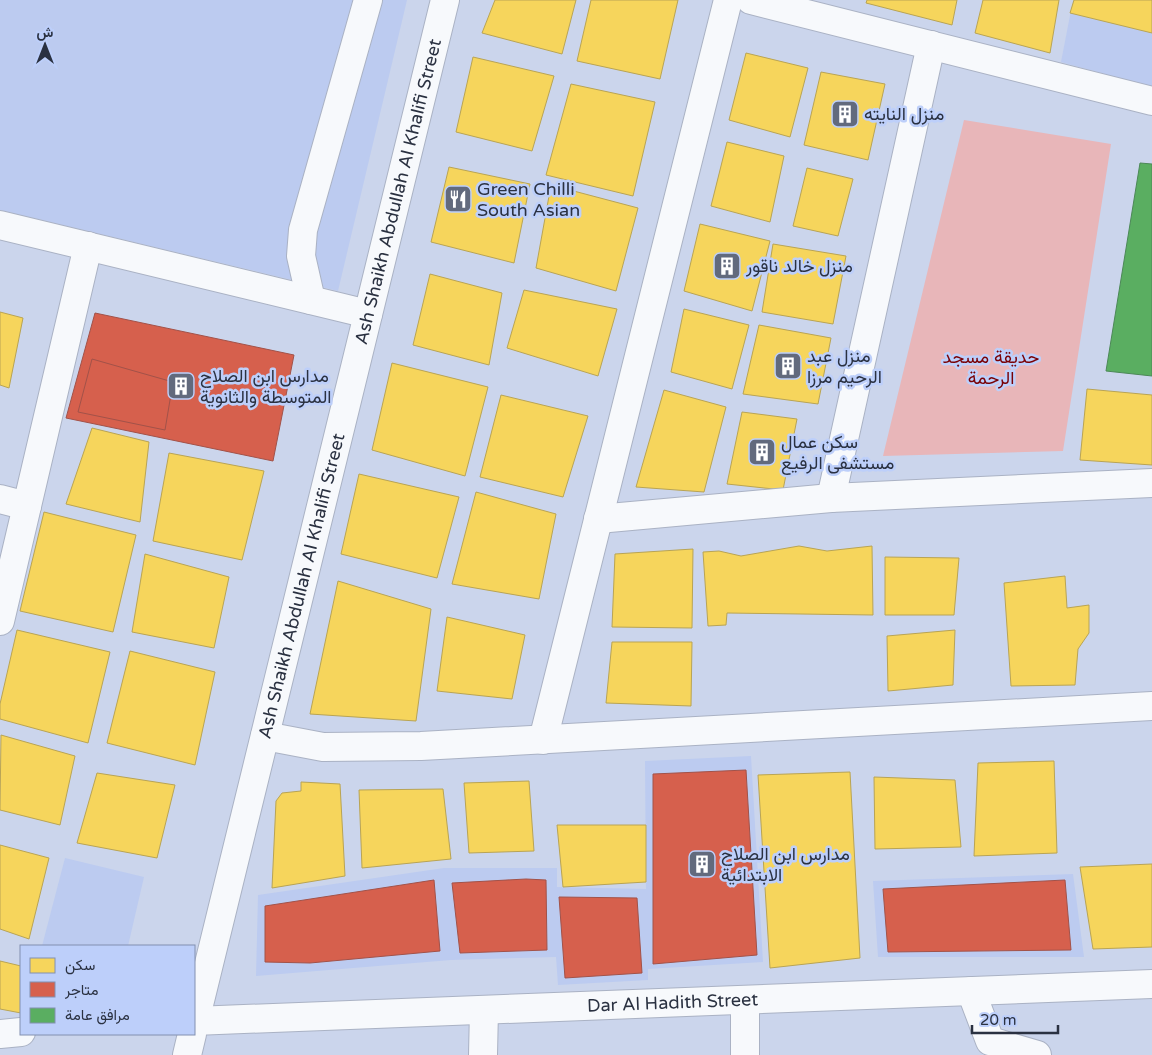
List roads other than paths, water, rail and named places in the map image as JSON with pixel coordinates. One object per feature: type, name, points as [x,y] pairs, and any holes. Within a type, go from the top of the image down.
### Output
[{"type":"street","points":[[311,300],[301,256],[303,230],[368,0]]},
{"type":"street","name":"Ash Shaikh Abdullah Al Khalifi Street","points":[[195,1017],[445,0]]},
{"type":"street","points":[[542,740],[728,0]]},
{"type":"street","points":[[751,0],[1152,101]]},
{"type":"street","points":[[831,498],[931,45]]},
{"type":"street","points":[[0,225],[368,314]]},
{"type":"street","points":[[0,621],[88,246]]},
{"type":"street","points":[[598,519],[831,498],[1152,483]]},
{"type":"street","points":[[0,499],[27,506]]},
{"type":"street","points":[[264,736],[323,747],[421,746],[1152,706]]},
{"type":"street","name":"Dar Al Hadith Street","points":[[195,1025],[484,1010],[1152,984]]},
{"type":"street","points":[[971,991],[990,1041],[1037,1055]]},
{"type":"street","points":[[744,1055],[745,1000]]},
{"type":"street","points":[[483,1055],[484,1010]]},
{"type":"street","points":[[0,1034],[20,1032]]},
{"type":"street","name":"Ash Shaikh Abdullah Al Khalifi Street","points":[[187,1055],[191,1035]]},
{"type":"place","name":"منزل النايته","points":[[845,114]]},
{"type":"place","name":"Green Chilli South Asian","points":[[458,199]]},
{"type":"place","name":"منزل خالد ناقور","points":[[727,266]]},
{"type":"place","name":"منزل عبد الرحيم مرزا","points":[[788,366]]},
{"type":"place","name":"مدارس ابن الصلاح المتوسطة والثانوية","points":[[181,386]]},
{"type":"place","name":"سكن عمال مستشفى الرفيع","points":[[762,452]]},
{"type":"place","name":"مدارس ابن الصلاح الابتدائية","points":[[702,864]]},
{"type":"park label","name":"حديقة مسجد الرحمة","points":[[991,367]]}]
